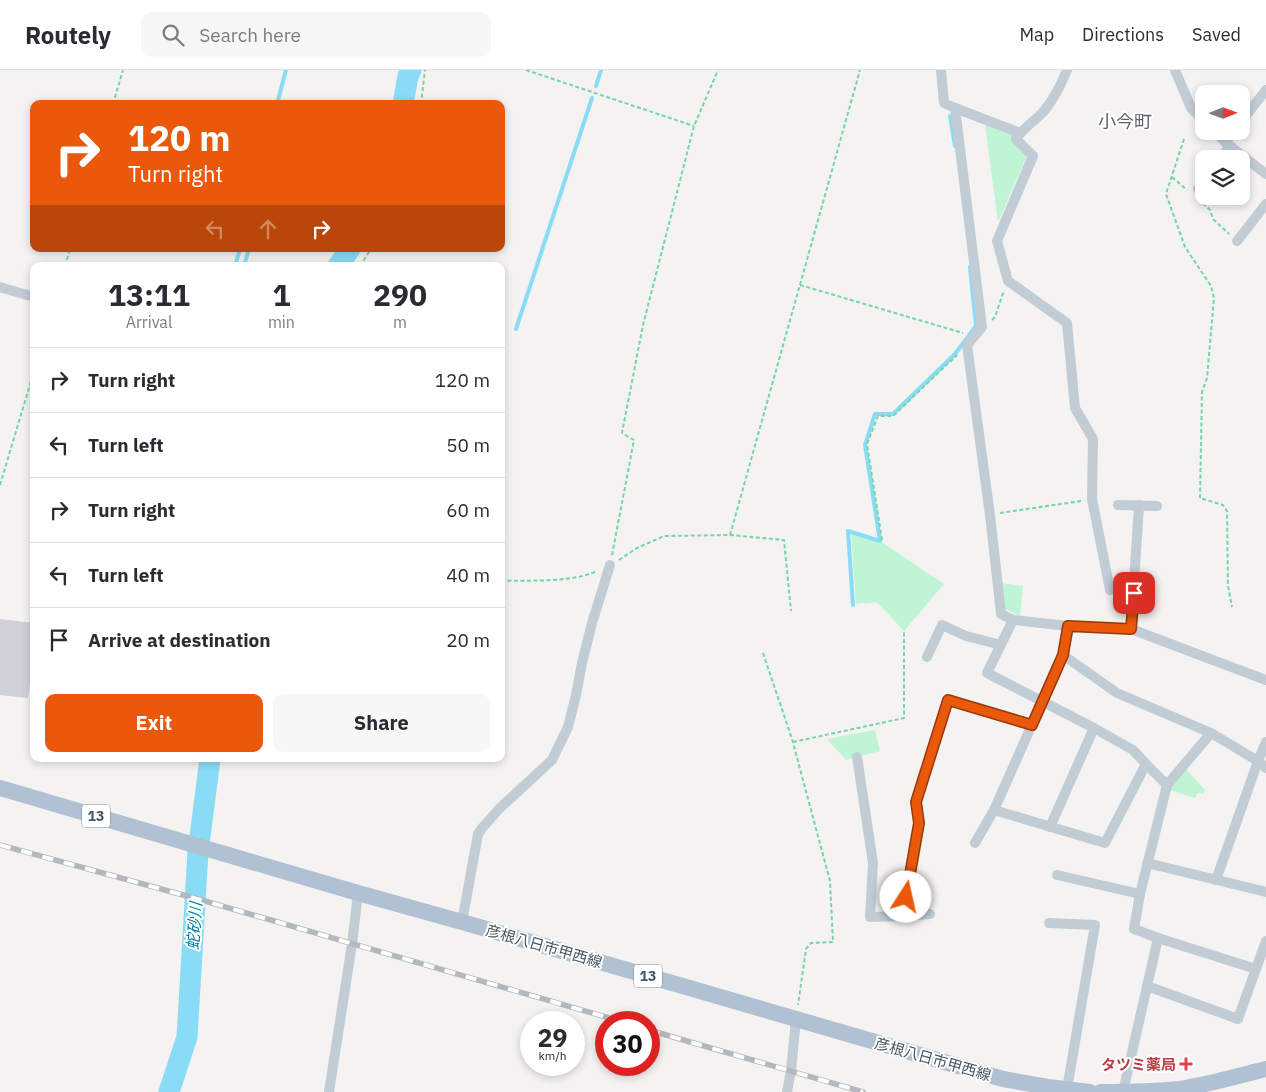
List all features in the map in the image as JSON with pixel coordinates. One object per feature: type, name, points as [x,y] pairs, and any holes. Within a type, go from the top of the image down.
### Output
[{"type":"main road","name":"彦根八日市甲西線","points":[[0,788],[1003,1079],[1090,1092]]},
{"type":"main road","points":[[1101,1092],[1178,1089],[1266,1069]]},
{"type":"street","points":[[941,70],[944,103],[1020,133]]},
{"type":"street","points":[[1067,70],[1060,86],[1043,112],[1016,139],[1033,156],[997,241],[1008,281],[1066,323],[1074,408],[1093,439],[1092,499],[1110,590]]},
{"type":"street","points":[[1174,70],[1191,108],[1195,112]]},
{"type":"street","points":[[1250,110],[1266,90]]},
{"type":"street","points":[[955,108],[982,327],[971,341],[1001,614],[1013,620],[1068,626],[1131,629],[1266,680]]},
{"type":"street","points":[[1224,140],[1266,174]]},
{"type":"street","points":[[1225,150],[1230,140]]},
{"type":"street","points":[[1237,241],[1266,204]]},
{"type":"street","points":[[0,287],[30,296]]},
{"type":"street","points":[[1118,505],[1157,506]]},
{"type":"street","points":[[1131,629],[1139,505]]},
{"type":"street","points":[[462,922],[478,834],[500,808],[552,760],[568,727],[592,623],[610,565]]},
{"type":"street","points":[[1013,620],[987,672],[1133,750],[1167,785]]},
{"type":"street","points":[[927,657],[942,626],[966,636],[1001,645]]},
{"type":"street","points":[[975,842],[994,810],[1063,655],[1068,626]]},
{"type":"street","points":[[1063,655],[1117,693],[1211,734],[1262,764]]},
{"type":"street","points":[[903,916],[919,823],[916,802],[948,700],[1032,725]]},
{"type":"street","points":[[1050,827],[1094,728]]},
{"type":"street","points":[[1211,734],[1167,785],[1140,894],[1134,929],[1256,969]]},
{"type":"street","points":[[1216,880],[1262,764],[1266,742]]},
{"type":"street","points":[[857,757],[873,863],[870,917],[930,914]]},
{"type":"street","points":[[994,810],[1105,843],[1146,764]]},
{"type":"street","points":[[1147,864],[1266,892]]},
{"type":"street","points":[[1057,875],[1140,894]]},
{"type":"street","points":[[329,1092],[358,893]]},
{"type":"street","points":[[1049,922],[1095,925],[1067,1090]]},
{"type":"street","points":[[1123,1092],[1158,938]]},
{"type":"street","points":[[1147,986],[1238,1019],[1266,941]]},
{"type":"street","points":[[787,1092],[796,1019]]},
{"type":"path","points":[[114,100],[123,70]]},
{"type":"path","points":[[421,100],[425,70]]},
{"type":"path","points":[[526,70],[694,126]]},
{"type":"path","points":[[610,565],[634,440],[622,433],[643,325],[694,126],[718,70]]},
{"type":"path","points":[[730,535],[860,70]]},
{"type":"path","points":[[1184,139],[1166,194],[1185,247],[1211,286],[1214,298],[1207,378],[1202,392],[1200,498],[1223,506],[1227,511],[1228,586],[1232,607]]},
{"type":"path","points":[[1172,177],[1195,190]]},
{"type":"path","points":[[1207,205],[1213,219],[1237,241]]},
{"type":"path","points":[[982,327],[995,317],[1008,281]]},
{"type":"path","points":[[800,285],[971,341],[893,416],[878,416],[867,444],[882,540]]},
{"type":"path","points":[[0,485],[30,384]]},
{"type":"path","points":[[990,515],[1092,499]]},
{"type":"path","points":[[505,581],[564,579],[588,576],[637,548],[664,536],[730,535],[784,540],[791,611]]},
{"type":"path","points":[[793,742],[904,718],[904,631]]},
{"type":"path","points":[[763,654],[793,742],[830,881],[833,942],[811,943],[806,949],[796,1019]]},
{"type":"green space","points":[[985,125],[1014,135],[1027,156],[998,222]]},
{"type":"green space","points":[[851,532],[880,541],[944,584],[904,631],[877,602],[856,604]]},
{"type":"green space","points":[[1001,583],[1023,586],[1020,616],[1003,608]]},
{"type":"green space","points":[[875,730],[880,751],[846,760],[827,739]]},
{"type":"green space","points":[[1185,768],[1205,790],[1203,794],[1198,793],[1195,798],[1170,790],[1171,785]]},
{"type":"building","points":[[0,619],[30,623],[30,682],[28,698],[0,695]]},
{"type":"waterway","points":[[278,100],[286,70]]},
{"type":"waterway","name":"蛇砂川","points":[[404,100],[411,70]]},
{"type":"waterway","points":[[596,86],[601,70]]},
{"type":"waterway","points":[[516,329],[592,98]]},
{"type":"waterway","points":[[950,116],[955,146]]},
{"type":"waterway","points":[[236,262],[239,252]]},
{"type":"waterway","points":[[245,262],[248,252]]},
{"type":"waterway","name":"蛇砂川","points":[[341,262],[348,252]]},
{"type":"waterway","points":[[853,605],[848,531],[880,541],[865,445],[875,414],[893,414],[955,354],[976,326],[970,267]]},
{"type":"waterway","name":"蛇砂川","points":[[169,1092],[187,1037],[198,852],[210,762]]},
{"type":"railway","points":[[0,845],[205,901],[595,1014]]},
{"type":"railway","points":[[660,1033],[863,1092]]},
{"type":"place","name":"タツミ薬局","points":[[1186,1064]]},
{"type":"district","name":"小今町","points":[[1125,121]]},
{"type":"route","points":[[906,897],[919,823],[916,802],[948,700],[1032,725],[1063,655],[1068,626],[1131,629],[1134,593]]}]
